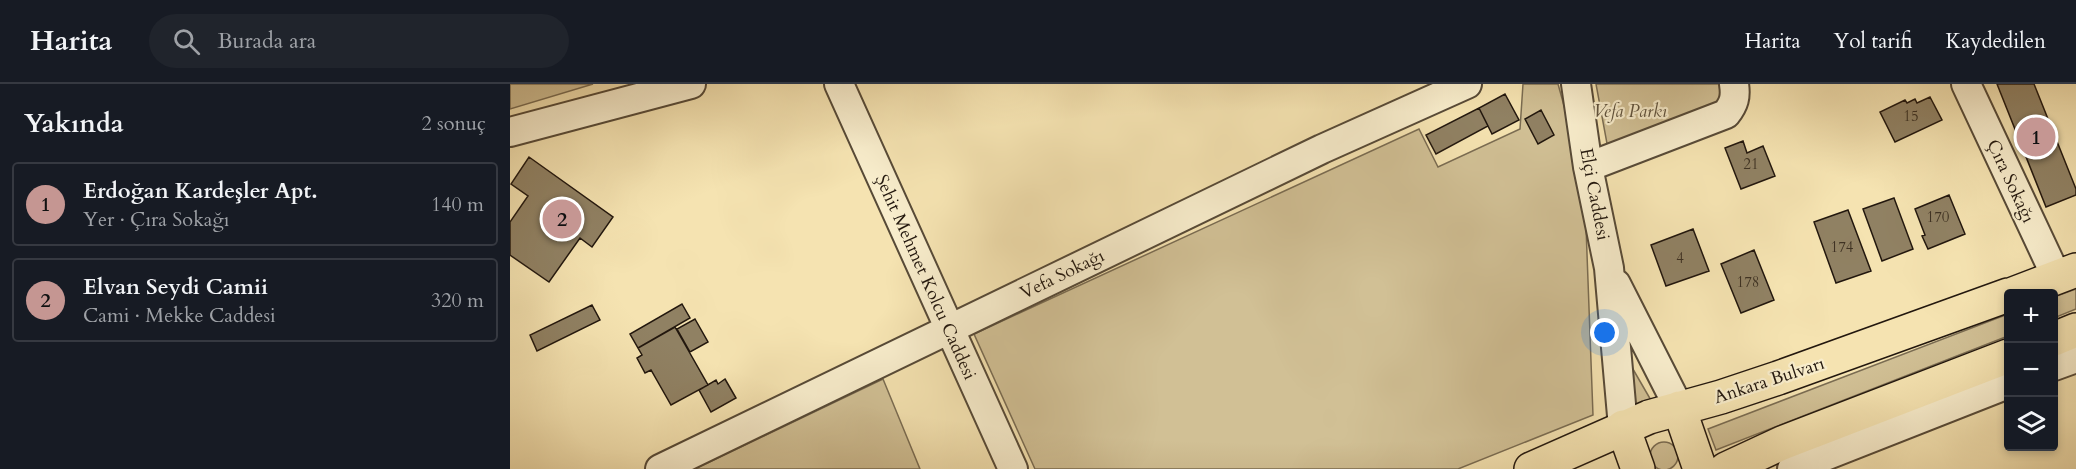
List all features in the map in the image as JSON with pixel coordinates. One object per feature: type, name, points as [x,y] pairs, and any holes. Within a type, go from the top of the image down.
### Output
[{"type":"main road","points":[[2026,289],[2066,274]]},
{"type":"main road","name":"Ankara Bulvarı","points":[[1531,469],[1649,417],[1778,378],[2004,296]]},
{"type":"main road","points":[[2058,337],[2076,330]]},
{"type":"main road","points":[[1726,469],[1782,443],[2004,358]]},
{"type":"main road","points":[[1679,408],[1700,469]]},
{"type":"main road","points":[[1623,427],[1638,469]]},
{"type":"street","points":[[510,132],[691,84]]},
{"type":"street","name":"Şehit Mehmet Kolcu Caddesi","points":[[838,84],[1013,469]]},
{"type":"street","name":"Vefa Sokağı","points":[[660,469],[1353,134],[1467,84]]},
{"type":"street","name":"Elçi Caddesi","points":[[1576,84],[1588,167],[1609,268],[1623,427]]},
{"type":"street","points":[[1588,167],[1726,114],[1733,106],[1736,93],[1734,84]]},
{"type":"street","name":"Çıra Sokağı","points":[[1966,84],[2066,274]]},
{"type":"street","name":"Elçi Caddesi","points":[[1609,268],[1679,408]]},
{"type":"street","points":[[2058,365],[2076,358]]},
{"type":"street","points":[[1792,469],[2004,386]]},
{"type":"green space","points":[[510,84],[593,84],[510,109]]},
{"type":"green space","points":[[1523,84],[1558,84],[1568,120],[1586,227],[1593,415],[1458,469],[1035,469],[974,334],[1419,129],[1438,167],[1520,129]]},
{"type":"green space","name":"Vefa Parkı","points":[[1596,84],[1726,84],[1726,103],[1608,149]]},
{"type":"green space","points":[[2076,289],[2076,309],[2058,316],[2058,296]]},
{"type":"green space","points":[[2004,316],[2004,338],[1716,450],[1708,429]]},
{"type":"green space","points":[[1630,364],[1652,402],[1635,409]]},
{"type":"green space","points":[[883,379],[920,469],[695,469]]},
{"type":"green space","points":[[1664,442],[1674,446],[1678,456],[1674,466],[1664,470],[1654,466],[1650,456],[1654,446]]},
{"type":"building","points":[[1997,84],[2034,84],[2076,189],[2076,195],[2046,207]]},
{"type":"building","points":[[1505,94],[1519,120],[1492,134],[1479,108]]},
{"type":"building","points":[[1930,97],[1942,120],[1895,142],[1880,112],[1905,100],[1907,103],[1915,99],[1917,103]]},
{"type":"building","points":[[1479,108],[1488,126],[1436,154],[1426,135]]},
{"type":"building","points":[[1541,110],[1554,135],[1538,144],[1525,119]]},
{"type":"building","points":[[1743,141],[1747,153],[1763,146],[1775,176],[1741,189],[1725,148]]},
{"type":"building","points":[[529,157],[613,217],[592,247],[580,238],[549,282],[510,255],[510,222],[528,196],[511,184]]},
{"type":"building","points":[[1949,195],[1965,234],[1928,249],[1915,209]]},
{"type":"building","points":[[1894,198],[1913,249],[1882,261],[1863,209]]},
{"type":"building","points":[[1848,210],[1871,271],[1836,283],[1814,222]]},
{"type":"building","points":[[1693,229],[1709,271],[1666,286],[1651,245]]},
{"type":"building","points":[[1754,250],[1774,300],[1741,313],[1721,264]]},
{"type":"building","points":[[682,304],[690,318],[638,348],[630,334]]},
{"type":"building","points":[[592,305],[600,320],[537,351],[530,335]]},
{"type":"building","points":[[695,319],[708,342],[690,352],[677,329]]},
{"type":"building","points":[[675,327],[708,385],[671,405],[651,370],[645,373],[637,358],[642,355],[638,348]]},
{"type":"building","points":[[725,379],[736,398],[711,412],[699,390],[716,380],[718,384]]},
{"type":"place","name":"Erdoğan Kardeşler Apt.","points":[[2036,137]]},
{"type":"place","name":"Elvan Seydi Camii","points":[[562,219]]}]
